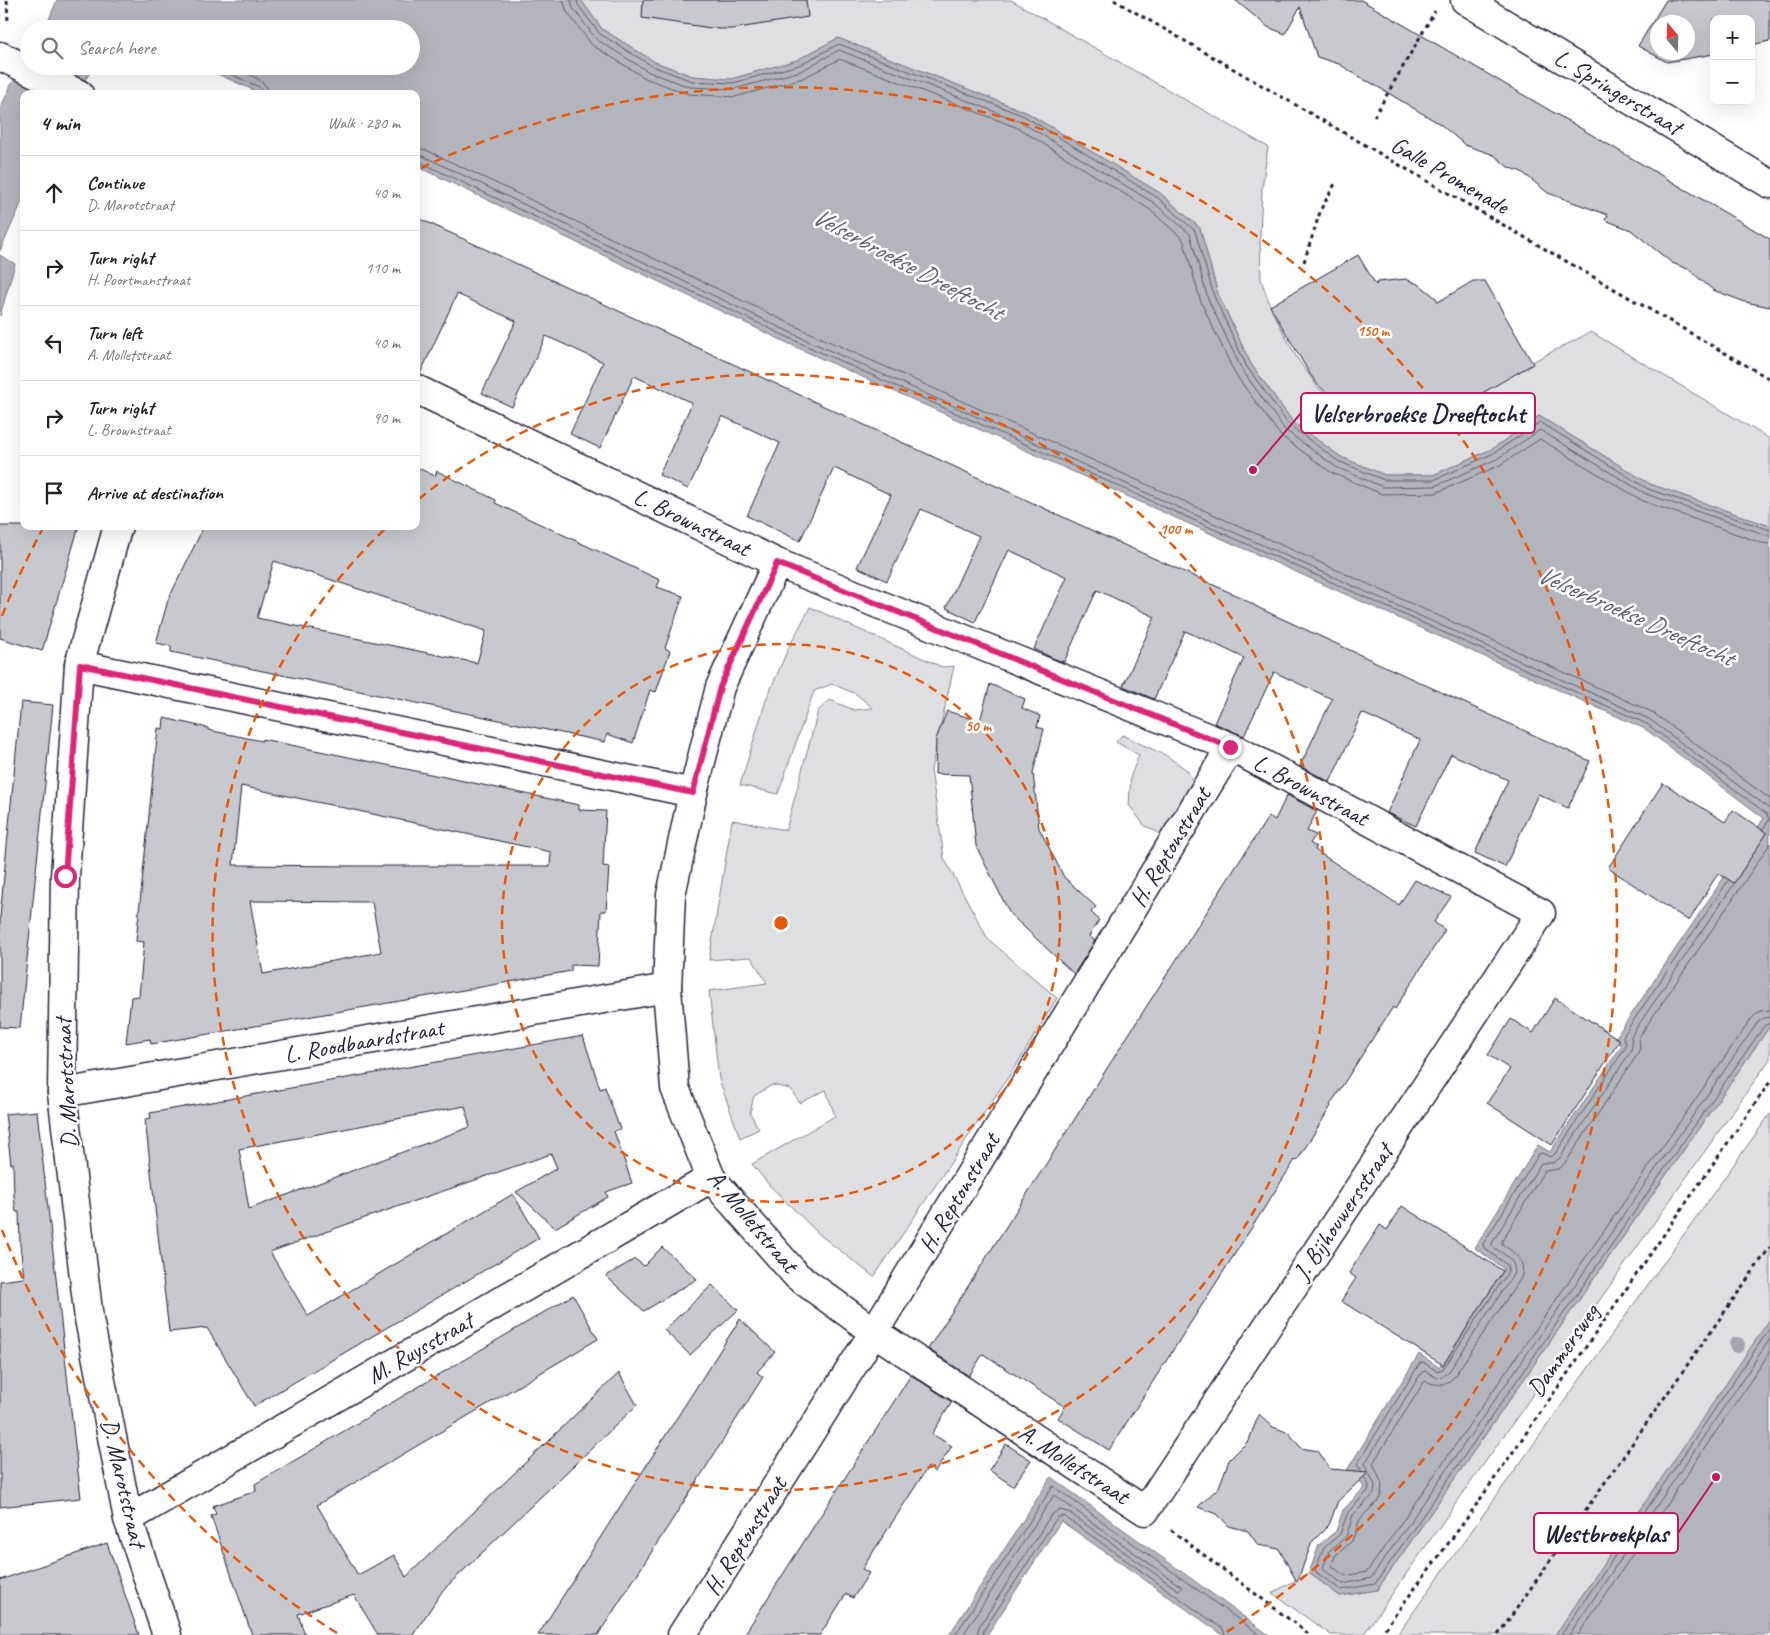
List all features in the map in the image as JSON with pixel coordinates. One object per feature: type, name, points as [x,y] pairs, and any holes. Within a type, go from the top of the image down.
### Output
[{"type":"street","name":"L. Springerstraat","points":[[1465,0],[1770,184]]},
{"type":"street","points":[[4,58],[20,66]]},
{"type":"street","points":[[39,75],[71,90]]},
{"type":"street","name":"L. Brownstraat","points":[[420,391],[777,563],[1230,747],[1541,913]]},
{"type":"street","name":"D. Marotstraat","points":[[117,530],[80,665],[65,876],[62,1093],[89,1318],[128,1519],[167,1635]]},
{"type":"street","name":"A. Molletstraat","points":[[777,563],[720,687],[693,793],[671,895],[667,988],[675,1088],[712,1178],[797,1276],[874,1332],[1145,1510]]},
{"type":"street","points":[[80,665],[693,793]]},
{"type":"street","name":"H. Reptonstraat","points":[[682,1635],[874,1332],[1230,747]]},
{"type":"street","name":"J. Bijhouwersstraat","points":[[1145,1510],[1541,913]]},
{"type":"street","name":"L. Roodbaardstraat","points":[[62,1093],[667,988]]},
{"type":"street","name":"M. Ruysstraat","points":[[128,1519],[712,1178]]},
{"type":"path","name":"Galle Promenade","points":[[1114,0],[1770,380]]},
{"type":"path","points":[[1374,117],[1437,8]]},
{"type":"path","points":[[1304,262],[1320,209],[1336,182]]},
{"type":"path","name":"Dammersweg","points":[[1380,1635],[1465,1521],[1770,1082]]},
{"type":"path","points":[[1498,1635],[1770,1247]]},
{"type":"path","points":[[1145,1510],[1310,1635]]},
{"type":"shaded area","points":[[581,0],[1011,0],[1268,147],[1262,189],[1261,279],[1272,311],[1297,358],[1319,389],[1352,412],[1385,422],[1413,417],[1451,403],[1591,332],[1770,439],[1770,526],[1650,484],[1539,416],[1492,449],[1433,475],[1385,475],[1341,457],[1293,422],[1251,364],[1218,294],[1200,228],[1160,193],[1026,112],[838,38],[797,60],[731,79],[692,76],[655,62],[602,29]]},
{"type":"shaded area","points":[[810,607],[942,667],[954,666],[931,770],[944,858],[988,939],[1057,998],[1021,1058],[874,1277],[820,1235],[770,1186],[752,1164],[835,1116],[826,1090],[800,1103],[790,1089],[772,1085],[754,1096],[750,1113],[759,1129],[740,1138],[719,1079],[709,991],[767,983],[751,957],[709,960],[732,820],[786,830],[818,711],[830,700],[854,710],[873,708],[856,694],[832,684],[814,691],[778,794],[740,785],[766,700],[788,649]]},
{"type":"shaded area","points":[[1122,735],[1167,756],[1187,770],[1194,784],[1168,838],[1144,825],[1129,805],[1131,775],[1139,755],[1116,742]]},
{"type":"shaded area","points":[[1770,1026],[1770,1059],[1363,1635],[1331,1635],[1272,1593],[1309,1573],[1340,1596],[1377,1590]]},
{"type":"shaded area","points":[[1770,1114],[1770,1323],[1555,1635],[1397,1635]]},
{"type":"water","points":[[57,0],[581,0],[602,29],[655,62],[692,76],[731,79],[797,60],[838,38],[1026,112],[1160,193],[1200,228],[1218,294],[1251,364],[1293,422],[1341,457],[1385,475],[1433,475],[1492,449],[1539,416],[1650,484],[1770,526],[1770,1026],[1377,1590],[1340,1596],[1309,1573],[1319,1545],[1336,1531],[1343,1510],[1364,1488],[1355,1471],[1347,1470],[1419,1354],[1439,1367],[1504,1269],[1475,1248],[1538,1145],[1550,1152],[1622,1045],[1614,1040],[1764,818],[1645,729],[798,348],[420,168],[420,90],[253,90],[220,75],[420,75],[420,20],[49,20]]},
{"type":"water","points":[[20,70],[20,75],[89,75],[78,90],[20,90],[20,206],[0,251],[0,109]]},
{"type":"water","points":[[0,255],[15,264],[0,316]]},
{"type":"water","points":[[1770,1319],[1770,1635],[1555,1635]]},
{"type":"water","points":[[1051,1477],[1269,1635],[1223,1635],[1061,1521],[987,1635],[949,1635]]},
{"type":"building","points":[[643,0],[806,0],[808,17],[732,29],[718,29],[642,18]]},
{"type":"building","points":[[1235,0],[1361,0],[1770,239],[1770,307],[1745,302],[1713,290],[1688,269],[1672,263],[1631,230],[1605,220],[1608,215],[1548,193],[1522,172],[1508,167],[1494,155],[1465,145],[1440,124],[1368,81],[1339,64],[1317,57],[1300,7],[1285,34],[1268,27]]},
{"type":"building","points":[[1666,0],[1770,0],[1770,41],[1755,44],[1755,15],[1710,15],[1710,55],[1695,57],[1695,15],[1657,15]]},
{"type":"building","points":[[1650,26],[1650,53],[1638,46]]},
{"type":"building","points":[[420,219],[1104,536],[1238,596],[1261,609],[1590,761],[1568,808],[1538,794],[1505,867],[1475,853],[1508,780],[1451,754],[1416,826],[1387,813],[1420,740],[1362,713],[1330,782],[1300,766],[1332,699],[1274,672],[1244,736],[1214,723],[1244,658],[1185,631],[1154,699],[1123,686],[1155,617],[1097,590],[1064,662],[1055,659],[1034,649],[1067,577],[1009,550],[975,622],[946,608],[979,536],[921,509],[887,581],[857,567],[891,495],[834,468],[800,541],[747,516],[780,443],[722,416],[688,489],[659,475],[692,403],[634,376],[600,448],[570,434],[603,362],[546,336],[512,407],[482,393],[516,321],[457,294],[420,374]]},
{"type":"building","points":[[1358,255],[1376,285],[1377,282],[1406,279],[1420,285],[1436,298],[1438,302],[1473,281],[1485,281],[1533,364],[1449,412],[1430,419],[1403,423],[1383,421],[1356,413],[1338,403],[1318,385],[1310,374],[1270,306]]},
{"type":"building","points":[[420,469],[435,476],[437,471],[496,500],[495,503],[660,580],[657,587],[683,596],[665,648],[670,651],[656,692],[650,690],[633,743],[607,734],[605,742],[171,652],[171,646],[156,643],[168,600],[202,530],[420,530]],"holes":[[[274,561],[486,631],[477,663],[257,618]]]},
{"type":"building","points":[[0,526],[20,526],[20,530],[78,530],[42,651],[0,638]]},
{"type":"building","points":[[990,684],[1025,699],[1022,708],[1040,716],[1037,727],[1044,729],[1033,773],[1039,828],[1064,877],[1096,907],[1091,912],[1099,920],[1089,936],[1095,941],[1074,974],[1010,914],[976,846],[969,775],[935,774],[936,739],[947,711],[980,721]]},
{"type":"building","points":[[21,702],[53,705],[20,1028],[0,1027],[0,917]]},
{"type":"building","points":[[164,718],[208,728],[208,730],[262,741],[262,739],[579,805],[579,810],[606,811],[603,866],[609,867],[606,911],[601,911],[598,966],[571,965],[571,971],[481,987],[151,1044],[150,1039],[126,1043],[131,997],[139,996],[144,942],[136,941],[158,728],[163,729]],"holes":[[[241,786],[551,852],[550,866],[233,865]],[[250,901],[372,902],[381,952],[263,974]]]},
{"type":"building","points":[[1663,783],[1725,822],[1733,810],[1767,833],[1734,883],[1718,873],[1689,921],[1608,868]]},
{"type":"building","points":[[1287,795],[1317,811],[1307,831],[1316,835],[1310,843],[1316,847],[1315,850],[1399,905],[1415,880],[1451,897],[1434,922],[1445,930],[1395,1009],[1393,1007],[1360,1058],[1297,1161],[1295,1160],[1109,1450],[1058,1418],[1065,1407],[983,1354],[969,1376],[928,1349],[1224,885],[1269,816],[1275,820]]},
{"type":"building","points":[[1555,998],[1620,1040],[1552,1145],[1487,1103],[1510,1069],[1488,1055],[1511,1019],[1533,1033]]},
{"type":"building","points":[[583,1036],[600,1089],[605,1087],[620,1129],[614,1131],[632,1183],[606,1192],[608,1197],[555,1228],[516,1192],[557,1168],[551,1154],[270,1252],[308,1316],[513,1194],[539,1238],[254,1406],[207,1328],[169,1332],[145,1119],[151,1118],[150,1113]],"holes":[[[465,1106],[470,1127],[249,1209],[239,1149]]]},
{"type":"building","points":[[37,1111],[81,1498],[0,1507],[0,1281],[24,1278],[19,1212],[16,1212],[13,1163],[11,1164],[5,1114]]},
{"type":"building","points":[[1402,1206],[1503,1271],[1443,1365],[1341,1301],[1356,1278],[1349,1273],[1380,1225],[1387,1230]]},
{"type":"building","points":[[662,1247],[697,1279],[644,1311],[606,1276],[635,1259],[644,1266]]},
{"type":"building","points":[[712,1285],[738,1310],[690,1355],[664,1330]]},
{"type":"building","points":[[573,1295],[598,1339],[317,1505],[358,1575],[394,1555],[406,1577],[619,1373],[637,1405],[443,1590],[413,1635],[378,1635],[354,1595],[298,1614],[305,1635],[252,1635],[211,1516],[216,1514],[213,1506],[256,1491],[255,1484]]},
{"type":"building","points":[[740,1319],[775,1352],[757,1372],[763,1377],[696,1483],[598,1635],[538,1635]]},
{"type":"building","points":[[911,1375],[952,1402],[932,1434],[952,1446],[935,1472],[928,1467],[862,1569],[869,1573],[853,1598],[846,1594],[820,1635],[744,1635]]},
{"type":"building","points":[[1259,1414],[1273,1427],[1289,1433],[1301,1448],[1318,1451],[1330,1469],[1369,1472],[1338,1501],[1329,1525],[1312,1542],[1297,1582],[1279,1549],[1258,1545],[1248,1531],[1229,1526],[1217,1514],[1198,1507],[1219,1487],[1229,1460],[1249,1440]]},
{"type":"building","points":[[1006,1444],[1031,1460],[1013,1486],[989,1470]]},
{"type":"building","points":[[107,1543],[139,1635],[0,1635],[0,1580]]},
{"type":"place","name":"Velserbroekse Dreeftocht","points":[[1253,470]]},
{"type":"place","name":"Westbroekplas","points":[[1716,1477]]},
{"type":"route","points":[[65,876],[80,665],[693,793],[720,687],[777,563],[1230,747]]}]
